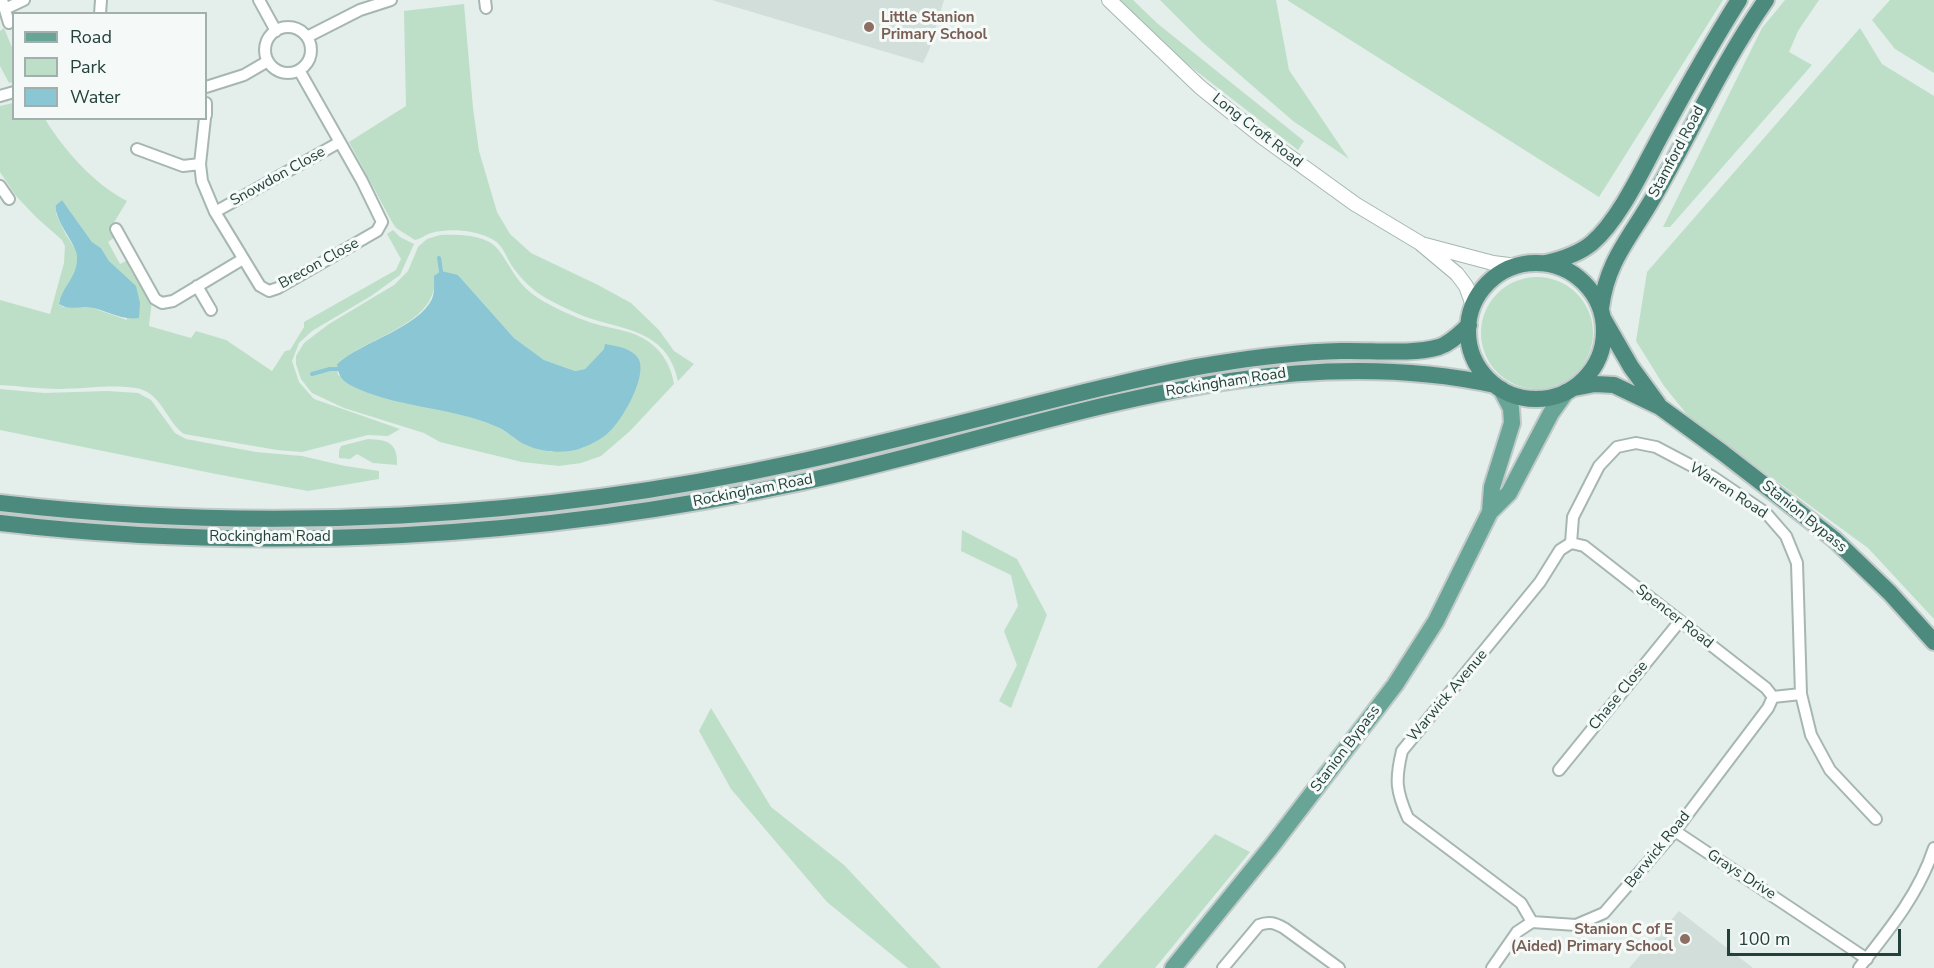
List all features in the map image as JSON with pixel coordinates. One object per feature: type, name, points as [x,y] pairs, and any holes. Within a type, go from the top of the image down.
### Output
[{"type":"highway","name":"Stamford Road","points":[[1544,263],[1577,253],[1604,231],[1629,192],[1687,86],[1739,0]]},
{"type":"highway","name":"Stamford Road","points":[[1602,313],[1603,289],[1610,269],[1653,198],[1728,58],[1766,0]]},
{"type":"highway","points":[[1544,263],[1559,267],[1578,278],[1594,294],[1631,367],[1660,407],[1614,385],[1595,384],[1550,398],[1533,399],[1517,396],[1498,387],[1483,373],[1474,358],[1469,342],[1469,325],[1473,305],[1483,289],[1496,276],[1518,266],[1544,263]]},
{"type":"highway","points":[[1570,390],[1586,377],[1596,364],[1603,342],[1602,313]]},
{"type":"highway","name":"Rockingham Road","points":[[0,503],[159,515],[290,518],[446,512],[572,500],[689,483],[798,462],[1211,364],[1299,353],[1436,348],[1455,339],[1469,325]]},
{"type":"highway","name":"Rockingham Road","points":[[0,523],[94,532],[225,537],[343,537],[454,532],[643,511],[802,482],[1212,382],[1317,371],[1371,371],[1431,373],[1498,387]]},
{"type":"highway","name":"Stanion Bypass","points":[[1660,407],[1749,472],[1834,539],[1890,593],[1934,642]]},
{"type":"main road","points":[[1490,512],[1492,487],[1512,423],[1511,408],[1498,387]]},
{"type":"main road","points":[[1490,512],[1509,493],[1551,413],[1570,390]]},
{"type":"main road","name":"Stanion Bypass","points":[[1173,968],[1271,848],[1395,685],[1436,621],[1490,512]]},
{"type":"street","points":[[9,23],[3,5],[24,0]]},
{"type":"street","points":[[101,0],[108,0]]},
{"type":"street","points":[[259,0],[276,31]]},
{"type":"street","points":[[307,37],[360,10],[391,0]]},
{"type":"street","name":"Long Croft Road","points":[[1109,0],[1200,87],[1261,136],[1355,204],[1420,243],[1457,274],[1466,286],[1473,305]]},
{"type":"street","points":[[282,28],[296,28],[307,37],[310,44],[309,59],[299,70],[279,71],[268,61],[265,48],[270,35],[276,31],[282,28]]},
{"type":"street","points":[[207,87],[244,75],[268,61]]},
{"type":"street","name":"Brecon Close","points":[[205,120],[200,164],[202,181],[215,212],[260,286],[269,291],[278,288],[377,231],[382,222],[299,70]]},
{"type":"street","name":"Snowdon Close","points":[[215,212],[340,142]]},
{"type":"street","points":[[137,150],[183,166],[200,164]]},
{"type":"street","points":[[0,187],[9,199]]},
{"type":"street","points":[[116,229],[155,299],[162,303],[173,301],[243,259]]},
{"type":"street","name":"Long Croft Road","points":[[1420,243],[1493,263],[1518,266]]},
{"type":"street","points":[[197,286],[211,310]]},
{"type":"street","name":"Warren Road","points":[[1571,543],[1573,517],[1599,466],[1617,447],[1636,443],[1656,447],[1713,477],[1766,513],[1786,536],[1797,563],[1801,694],[1811,735],[1830,770],[1876,819]]},
{"type":"street","name":"Spencer Road","points":[[1571,543],[1584,546],[1766,688],[1773,697]]},
{"type":"street","name":"Warwick Avenue","points":[[1532,922],[1521,903],[1408,818],[1400,799],[1397,775],[1402,751],[1540,582],[1560,549],[1571,543]]},
{"type":"street","name":"Chase Close","points":[[1558,770],[1680,621]]},
{"type":"street","points":[[1773,697],[1801,694]]},
{"type":"street","name":"Berwick Road","points":[[1532,922],[1576,925],[1604,913],[1675,831],[1768,708],[1773,697]]},
{"type":"street","name":"Grays Drive","points":[[1675,831],[1863,963]]},
{"type":"street","points":[[1863,963],[1908,903],[1919,884],[1934,848]]},
{"type":"street","points":[[1223,968],[1259,925],[1267,922],[1276,923],[1284,928],[1339,968]]},
{"type":"street","points":[[1492,968],[1517,932],[1532,922]]},
{"type":"shaded area","name":"Little Stanion Primary School","points":[[712,0],[944,0],[930,48],[923,63]]},
{"type":"shaded area","name":"Stanion C of E (Aided) Primary School","points":[[1679,911],[1753,968],[1629,968]]},
{"type":"green space","points":[[1119,0],[1133,0],[1158,24],[1304,141],[1298,150],[1151,36]]},
{"type":"green space","points":[[1160,0],[1276,0],[1289,70],[1349,159],[1293,121],[1202,42]]},
{"type":"green space","points":[[1287,0],[1723,0],[1599,197]]},
{"type":"green space","points":[[1785,0],[1819,0],[1798,31],[1789,52],[1812,65],[1670,227],[1663,227],[1762,28]]},
{"type":"green space","points":[[1890,0],[1934,0],[1934,73],[1895,49],[1872,20]]},
{"type":"green space","points":[[464,4],[479,151],[497,212],[510,234],[531,253],[631,303],[659,330],[674,351],[694,364],[678,381],[673,366],[658,344],[636,332],[585,317],[545,297],[524,281],[502,248],[490,238],[476,233],[453,230],[438,231],[415,240],[396,228],[392,222],[349,142],[406,106],[404,11]]},
{"type":"green space","points":[[4,28],[12,48],[12,82],[9,83],[0,66],[0,31]]},
{"type":"green space","points":[[1860,28],[1882,64],[1934,96],[1934,619],[1868,548],[1689,417],[1664,386],[1636,341],[1647,272]]},
{"type":"green space","points":[[12,103],[12,120],[46,120],[61,142],[92,176],[127,201],[110,229],[115,237],[108,242],[120,264],[128,260],[135,277],[138,276],[152,300],[149,326],[191,338],[196,331],[226,340],[272,371],[285,351],[290,350],[304,327],[304,322],[396,270],[401,259],[387,234],[393,230],[400,237],[414,244],[400,275],[371,296],[312,331],[299,343],[292,361],[299,382],[314,399],[400,429],[388,436],[368,435],[302,452],[277,450],[184,434],[150,393],[135,388],[52,389],[0,385],[0,300],[50,314],[64,263],[65,246],[62,240],[16,196],[0,172],[0,106]],"holes":[[[62,200],[92,242],[101,248],[121,274],[127,320],[90,307],[63,307],[59,304],[77,271],[78,253],[56,214],[56,205]]]},
{"type":"green space","points":[[440,235],[455,235],[473,236],[489,242],[500,252],[520,282],[538,298],[578,318],[629,332],[649,342],[666,361],[674,384],[630,431],[601,456],[581,463],[559,466],[522,462],[440,442],[424,433],[344,408],[312,393],[301,379],[296,364],[296,356],[304,343],[329,324],[394,285],[408,271],[418,247],[427,239]],"holes":[[[458,275],[514,338],[544,360],[575,371],[585,369],[604,349],[583,448],[552,452],[526,445],[496,426],[456,412],[401,402],[338,375],[337,364],[407,323],[420,313],[429,301],[434,288]]]},
{"type":"green space","points":[[1537,277],[1558,282],[1576,294],[1588,312],[1593,333],[1588,354],[1576,372],[1558,384],[1537,389],[1516,384],[1498,372],[1486,354],[1481,333],[1486,312],[1498,294],[1516,282]]},
{"type":"green space","points":[[0,389],[44,393],[107,391],[138,393],[151,400],[175,433],[186,439],[256,452],[302,456],[379,471],[379,479],[308,491],[0,430]]},
{"type":"green space","points":[[368,439],[381,440],[390,444],[396,451],[397,465],[373,463],[357,454],[350,459],[339,458],[341,446]]},
{"type":"green space","points":[[962,530],[1017,559],[1047,615],[1011,708],[999,701],[1017,665],[1004,631],[1018,606],[1011,575],[961,551]]},
{"type":"green space","points":[[711,708],[771,807],[844,865],[941,968],[908,968],[827,902],[731,789],[699,731]]},
{"type":"green space","points":[[1215,834],[1250,852],[1155,968],[1097,968]]},
{"type":"water","points":[[62,200],[92,242],[101,248],[109,261],[136,286],[140,303],[139,318],[126,318],[94,308],[69,308],[59,304],[77,264],[76,251],[56,211],[56,205]]},
{"type":"water","points":[[441,271],[458,275],[514,338],[544,360],[575,371],[585,369],[604,349],[605,344],[632,352],[638,358],[640,376],[626,410],[613,428],[599,440],[580,449],[553,452],[526,445],[499,428],[477,419],[367,393],[344,381],[339,374],[337,364],[347,356],[415,318],[432,299],[434,276]]},
{"type":"waterway","points":[[439,258],[441,271]]},
{"type":"waterway","points":[[312,374],[338,369]]},
{"type":"place","name":"Little Stanion Primary School","points":[[869,27]]},
{"type":"place","name":"Stanion C of E (Aided) Primary School","points":[[1685,939]]}]
